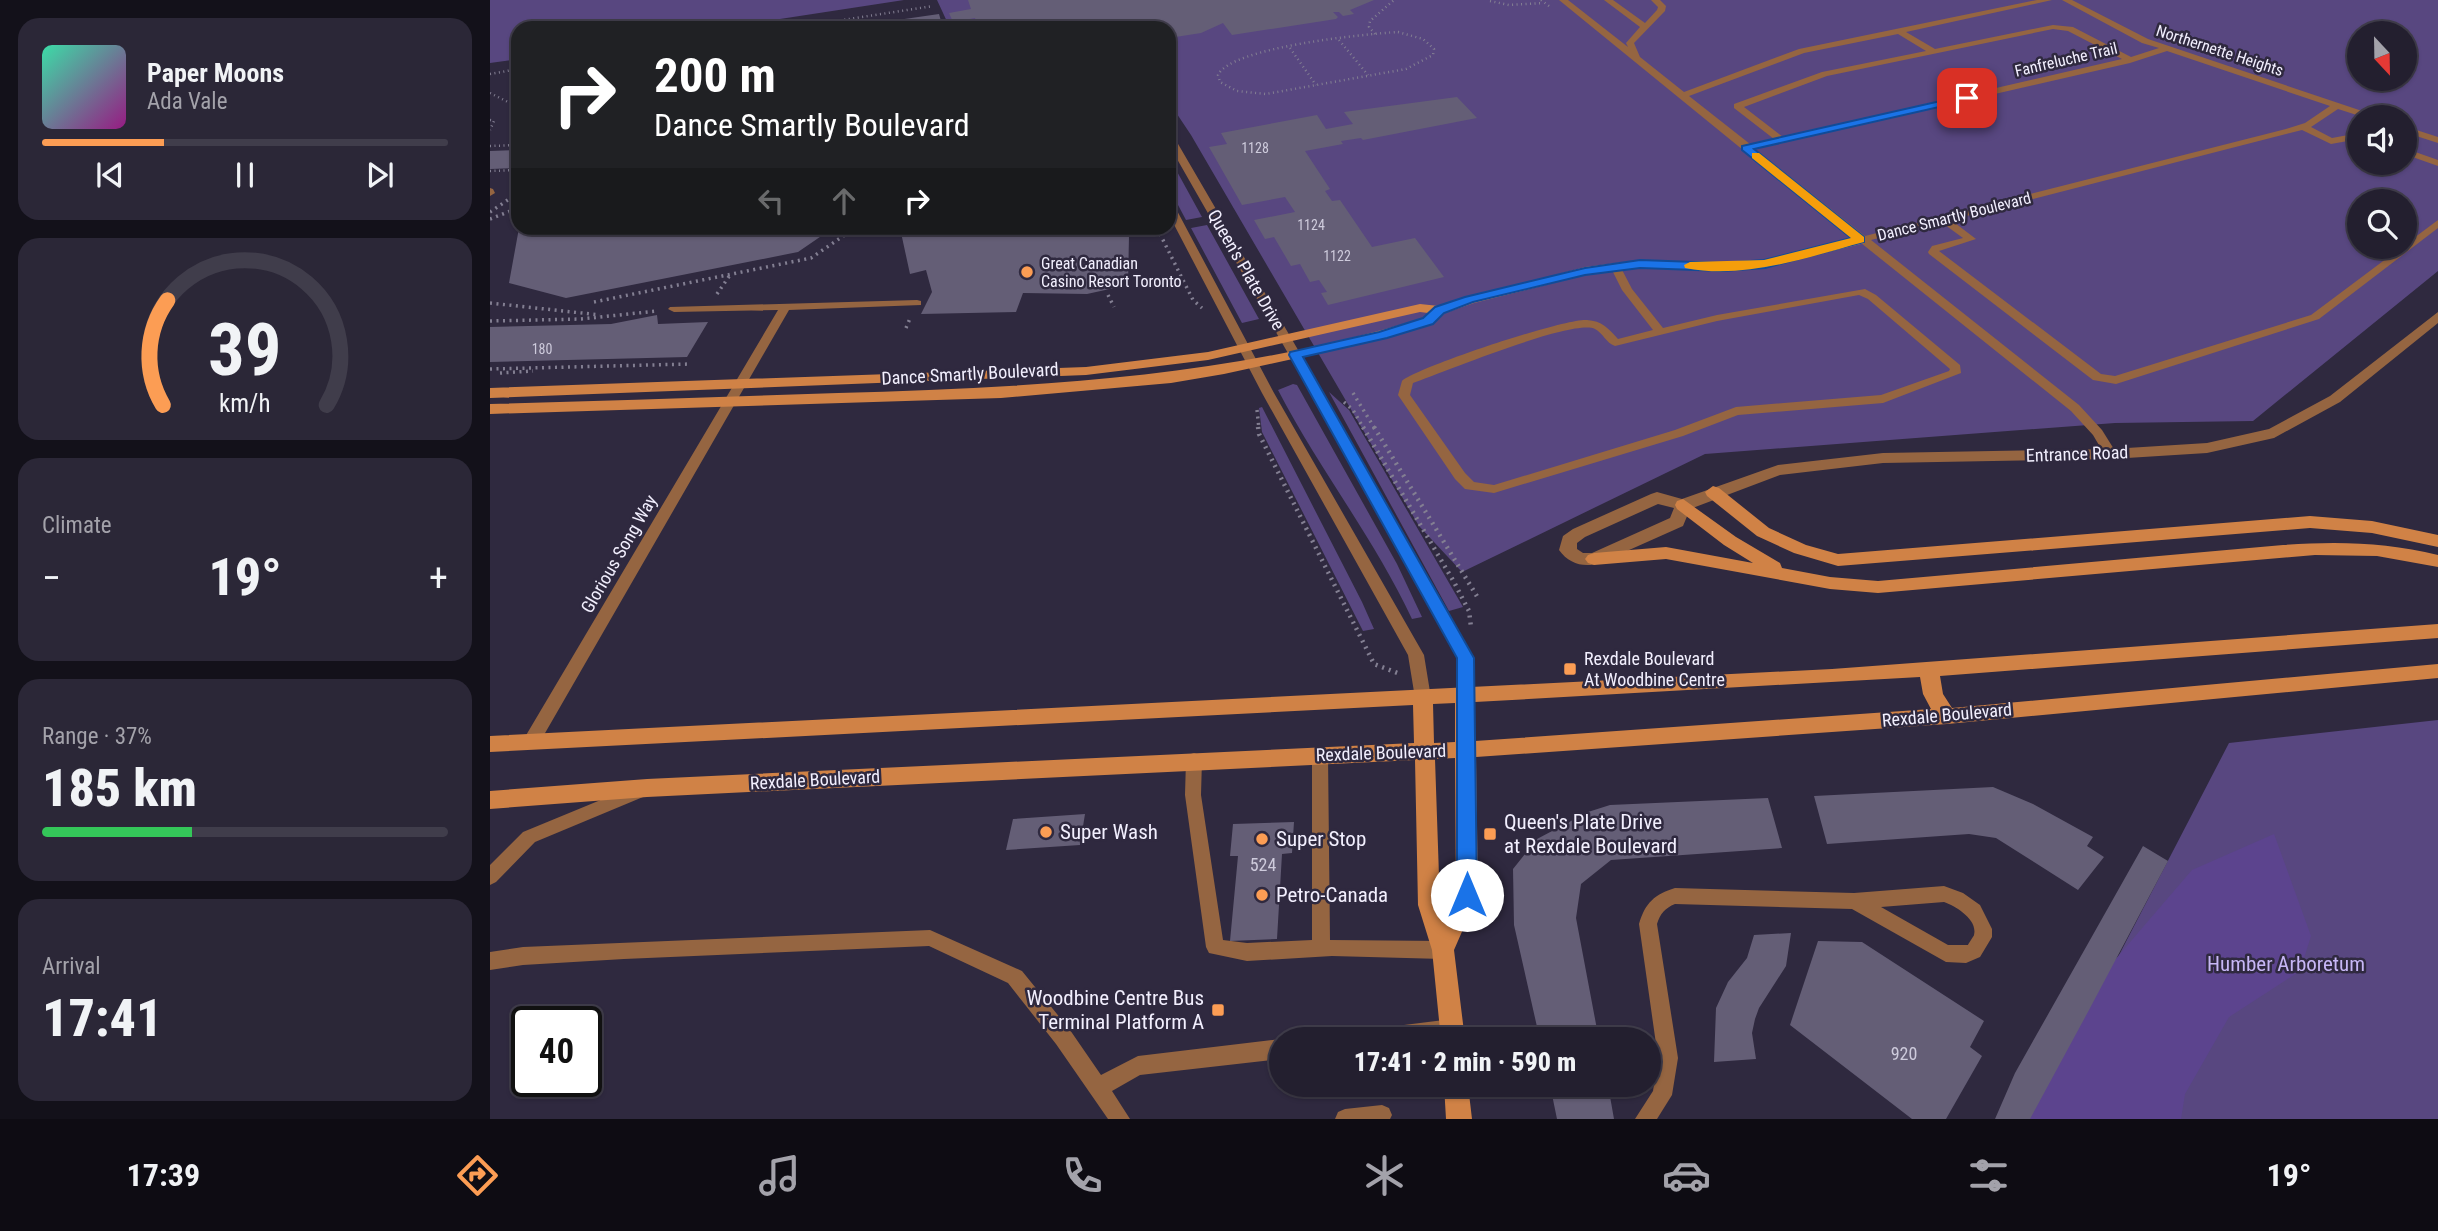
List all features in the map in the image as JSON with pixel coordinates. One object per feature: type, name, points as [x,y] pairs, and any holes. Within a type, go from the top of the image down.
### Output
[{"type":"main road","name":"Dance Smartly Boulevard","points":[[490,393],[740,386],[1086,371],[1204,356],[1420,308],[1440,310],[1531,284],[1615,266],[1640,264],[1723,267],[1765,264],[1860,240]]},
{"type":"main road","name":"Dance Smartly Boulevard","points":[[490,409],[1001,393],[1097,386],[1182,377],[1295,355],[1383,335],[1428,321],[1440,310]]},
{"type":"main road","points":[[1713,492],[1763,531],[1800,549],[1838,560],[2310,522],[2372,527],[2438,541]]},
{"type":"main road","points":[[1684,505],[1730,541],[1783,572]]},
{"type":"main road","points":[[1594,559],[1666,553],[1783,572],[1830,583],[1878,587],[2357,548],[2419,555],[2438,561]]},
{"type":"main road","points":[[490,744],[1422,690],[1465,696],[1931,669],[2438,631]]},
{"type":"main road","points":[[1931,669],[1928,681],[1931,693],[1947,716]]},
{"type":"main road","name":"Rexdale Boulevard","points":[[490,800],[647,788],[1466,749],[1947,716],[2438,671]]},
{"type":"main road","name":"Queen's Plate Drive","points":[[1422,690],[1429,905],[1443,950],[1451,1027]]},
{"type":"main road","name":"Queen's Plate Drive","points":[[1443,950],[1467,895],[1465,696]]},
{"type":"main road","points":[[1457,1097],[1459,1119]]},
{"type":"street","name":"Entrance Road","points":[[1594,559],[1677,522],[1684,505],[1778,470],[1883,458],[2110,454],[2207,448],[2274,433],[2335,399],[2438,316]]},
{"type":"street","points":[[1594,559],[1583,560],[1573,556],[1568,551],[1569,540],[1657,498],[1684,505]]},
{"type":"lane","points":[[1563,0],[1860,240],[2075,408],[2098,433],[2110,454]]},
{"type":"lane","points":[[1608,0],[1645,27]]},
{"type":"lane","points":[[1638,61],[1630,43],[1661,11],[1662,6],[1655,0]]},
{"type":"lane","points":[[1682,96],[1802,51],[2048,0]]},
{"type":"lane","name":"Northernette Heights","points":[[2066,0],[2145,41],[2347,109]]},
{"type":"lane","points":[[1782,140],[1737,106],[1825,74],[2061,27],[2130,60]]},
{"type":"lane","points":[[1899,31],[1933,51]]},
{"type":"lane","name":"Fanfreluche Trail","points":[[1746,148],[2130,60],[2166,49]]},
{"type":"lane","name":"Dance Smartly Boulevard","points":[[1860,240],[2304,127],[2336,106]]},
{"type":"lane","points":[[2304,127],[2331,141],[2347,138]]},
{"type":"lane","points":[[2417,133],[2438,140]]},
{"type":"lane","name":"Queen's Plate Drive","points":[[1176,149],[1286,338],[1465,658],[1465,696]]},
{"type":"lane","points":[[2417,156],[2438,163]]},
{"type":"lane","name":"Queen's Plate Drive","points":[[1176,218],[1253,364],[1416,655],[1422,690]]},
{"type":"lane","points":[[1943,219],[1971,239],[1936,248],[1933,252],[1936,256],[2106,380],[2128,376],[2315,317],[2438,223]]},
{"type":"lane","points":[[1615,266],[1628,289],[1660,331]]},
{"type":"lane","points":[[1861,291],[1872,297],[1956,369],[1949,376],[1883,399],[1736,411],[1679,433],[1494,489],[1470,486],[1460,476],[1404,394],[1408,381],[1510,341],[1546,331],[1593,324],[1605,330],[1615,343],[1660,331],[1861,291]]},
{"type":"lane","name":"Glorious Song Way","points":[[531,742],[785,307]]},
{"type":"lane","points":[[674,309],[914,308]]},
{"type":"lane","points":[[1320,755],[1321,949]]},
{"type":"lane","points":[[1194,760],[1193,795],[1214,947],[1247,952],[1321,949],[1443,950]]},
{"type":"lane","points":[[490,877],[529,837],[647,788]]},
{"type":"lane","points":[[1645,1119],[1662,1095],[1668,1071],[1667,1046],[1648,924],[1649,916],[1659,903],[1684,896],[1854,901],[1937,893],[1951,896],[1974,911],[1980,920],[1983,937],[1974,951],[1966,954],[1946,953],[1854,901]]},
{"type":"lane","points":[[490,961],[523,956],[624,950],[930,938],[1015,976],[1063,1037],[1120,1119]]},
{"type":"lane","points":[[1099,1087],[1138,1066],[1269,1050]]},
{"type":"lane","points":[[1345,1119],[1382,1115]]},
{"type":"path","points":[[1375,33],[1369,27],[1370,22],[1394,0]]},
{"type":"path","points":[[1490,1],[1509,5],[1544,2]]},
{"type":"path","points":[[836,21],[933,6]]},
{"type":"path","points":[[1398,32],[1422,38],[1434,49],[1433,55],[1418,65],[1266,94],[1237,91],[1220,82],[1218,75],[1227,63],[1251,55],[1375,33],[1398,32]]},
{"type":"path","points":[[1339,40],[1368,76]]},
{"type":"path","points":[[1290,48],[1315,85]]},
{"type":"path","points":[[490,74],[511,71]]},
{"type":"path","points":[[490,93],[511,104]]},
{"type":"path","points":[[490,120],[494,121],[490,130]]},
{"type":"path","points":[[490,146],[511,145]]},
{"type":"path","points":[[490,171],[511,170]]},
{"type":"path","points":[[490,219],[511,211]]},
{"type":"path","points":[[594,302],[811,258],[845,235]]},
{"type":"path","points":[[720,289],[731,274]]},
{"type":"path","points":[[1108,295],[1114,307]]},
{"type":"path","points":[[490,303],[607,316]]},
{"type":"path","points":[[906,328],[914,308]]},
{"type":"path","points":[[490,321],[607,316],[674,309]]},
{"type":"path","points":[[490,369],[690,363]]},
{"type":"path","points":[[1353,393],[1478,598]]},
{"type":"path","points":[[1337,396],[1353,410],[1469,611],[1473,638],[1465,658]]},
{"type":"path","points":[[1256,406],[1259,434],[1374,664],[1422,690]]},
{"type":"green space","points":[[490,0],[904,0],[767,21],[511,21],[511,60],[490,63]]},
{"type":"green space","points":[[937,0],[2438,0],[2438,271],[2253,421],[2115,423],[1705,454],[1462,572],[1419,526],[1176,112],[1176,21],[947,21]]},
{"type":"green space","points":[[1176,170],[1202,217],[1186,220],[1176,201]]},
{"type":"green space","points":[[1207,225],[1259,319],[1242,323],[1191,228]]},
{"type":"green space","points":[[1297,385],[1397,564],[1422,617],[1412,619],[1381,560],[1278,390]]},
{"type":"green space","points":[[1329,392],[1349,410],[1463,607],[1449,611]]},
{"type":"green space","points":[[1262,407],[1374,629],[1363,631],[1262,432],[1259,408]]},
{"type":"green space","name":"Humber Arboretum","points":[[2438,720],[2438,1119],[2034,1119],[2229,743]]},
{"type":"green space","points":[[2274,834],[2311,936],[2300,971],[2229,1017],[2185,1094],[2181,1119],[2009,1119],[2047,1039],[2192,870]]},
{"type":"building","points":[[968,0],[1374,0],[1350,10],[1354,14],[1343,16],[1339,12],[1333,12],[1338,17],[1336,19],[1232,35],[1223,23],[1201,33],[1176,37],[1176,21],[976,21],[975,18],[953,21],[949,13],[971,9]]},
{"type":"building","points":[[939,14],[941,21],[891,21]]},
{"type":"building","points":[[1457,97],[1477,118],[1363,140],[1341,141],[1343,144],[1305,151],[1330,189],[1325,191],[1332,201],[1340,200],[1372,247],[1415,238],[1444,277],[1328,305],[1321,293],[1327,292],[1319,280],[1310,282],[1300,264],[1291,266],[1274,237],[1265,239],[1254,220],[1295,212],[1285,197],[1242,205],[1209,147],[1227,144],[1221,133],[1317,115],[1326,129],[1353,124],[1344,112]]},
{"type":"building","points":[[511,150],[511,168],[490,169],[490,151]]},
{"type":"building","points":[[518,235],[823,235],[798,252],[566,298],[509,283]]},
{"type":"building","name":"Great Canadian Casino Resort Toronto","points":[[902,235],[1129,236],[1128,285],[1087,294],[1023,293],[1016,312],[921,314],[932,292],[926,270],[910,274]]},
{"type":"building","points":[[657,315],[658,324],[708,322],[687,357],[490,362],[490,327],[611,324]]},
{"type":"building","points":[[1993,787],[2033,804],[2093,837],[2087,846],[2104,857],[2078,890],[1996,838],[1969,834],[1827,844],[1814,796]]},
{"type":"building","points":[[1768,798],[1782,848],[1611,860],[1581,884],[1576,918],[1597,1027],[1537,1027],[1514,925],[1513,869],[1537,839],[1588,812],[1610,805]]},
{"type":"building","name":"Super Wash","points":[[1085,814],[1080,845],[1006,850],[1013,819]]},
{"type":"building","points":[[1294,822],[1292,853],[1282,854],[1277,939],[1230,941],[1238,856],[1230,856],[1233,824]]},
{"type":"building","points":[[2143,846],[2168,861],[2030,1119],[1995,1119],[2015,1073]]},
{"type":"building","points":[[1791,933],[1786,966],[1759,1008],[1755,1019],[1752,1033],[1756,1059],[1714,1062],[1716,1008],[1728,982],[1747,958],[1754,935]]},
{"type":"building","points":[[1818,941],[1862,942],[1984,1021],[1970,1047],[1982,1056],[1946,1119],[1912,1119],[1790,1025]]},
{"type":"building","points":[[1552,1097],[1610,1097],[1614,1119],[1557,1119]]},
{"type":"slow traffic","points":[[1690,265],[1723,267],[1765,264],[1860,240],[1756,156]]},
{"type":"place","name":"Great Canadian Casino Resort Toronto","points":[[1027,272]]},
{"type":"place","name":"Rexdale Boulevard At Woodbine Centre","points":[[1570,669]]},
{"type":"place","name":"Super Wash","points":[[1046,832]]},
{"type":"place","name":"Queen's Plate Drive at Rexdale Boulevard","points":[[1490,834]]},
{"type":"place","name":"Super Stop","points":[[1262,839]]},
{"type":"place","name":"Petro-Canada","points":[[1262,895]]},
{"type":"place","name":"Woodbine Centre Bus Terminal Platform A","points":[[1218,1010]]},
{"type":"route","points":[[1467,895],[1465,658],[1295,355],[1383,335],[1428,321],[1440,310],[1469,300],[1585,271],[1640,264],[1723,267],[1765,264],[1860,240],[1746,148],[1967,98]]}]
